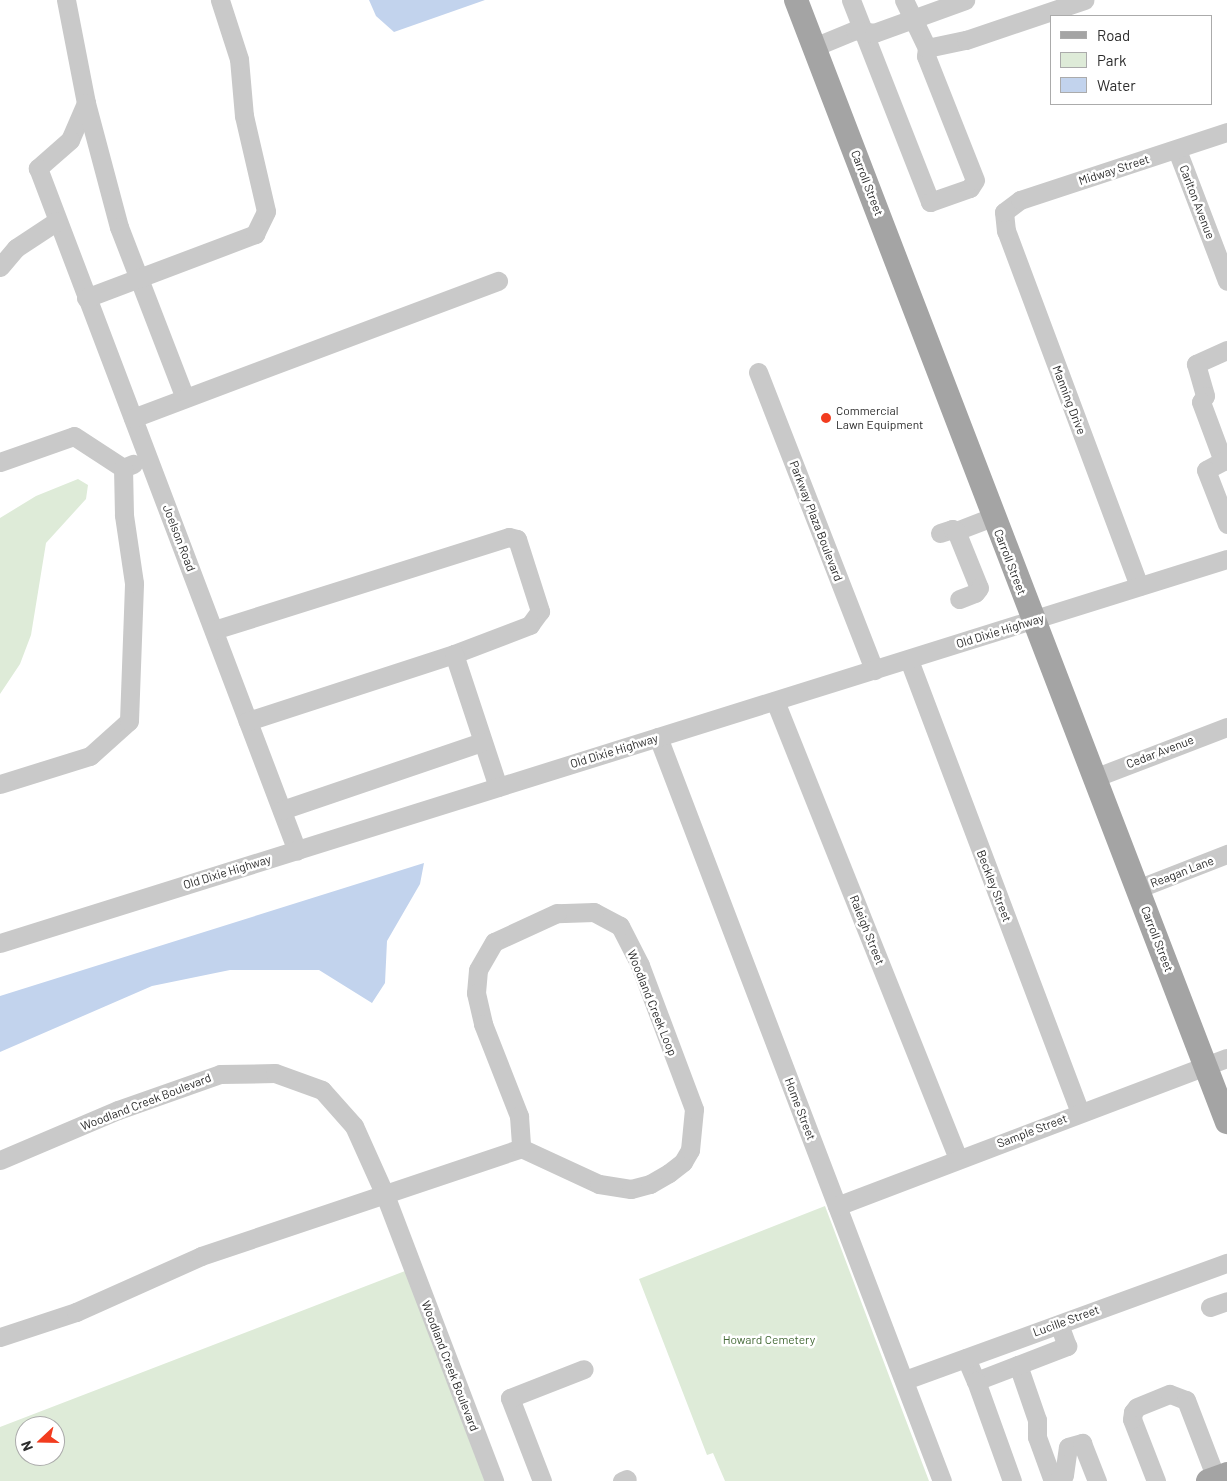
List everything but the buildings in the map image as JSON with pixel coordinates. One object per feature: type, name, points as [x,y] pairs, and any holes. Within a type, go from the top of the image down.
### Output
[{"type":"main road","name":"Carroll Street","points":[[796,0],[1137,889],[1216,1062],[1227,1122]]},
{"type":"street","points":[[66,0],[86,103],[120,227],[141,278],[185,398]]},
{"type":"street","points":[[86,298],[255,234],[266,211],[244,116],[239,59],[220,0]]},
{"type":"street","points":[[851,0],[861,31],[930,202],[970,188],[975,180],[926,56],[927,48],[904,0]]},
{"type":"street","points":[[814,47],[855,30],[874,33],[965,0]]},
{"type":"street","points":[[927,48],[966,40],[1084,0]]},
{"type":"street","name":"Joelson Road","points":[[86,103],[70,140],[38,168],[297,850]]},
{"type":"street","name":"Midway Street","points":[[1004,212],[1020,200],[1227,132]]},
{"type":"street","name":"Carlton Avenue","points":[[1177,150],[1227,281]]},
{"type":"street","name":"Manning Drive","points":[[1004,212],[1006,231],[1139,586]]},
{"type":"street","points":[[0,267],[16,248],[58,224]]},
{"type":"street","points":[[133,418],[498,281]]},
{"type":"street","points":[[1227,350],[1196,364],[1205,396],[1202,402],[1223,461],[1206,470],[1227,524]]},
{"type":"street","name":"Parkway Plaza Boulevard","points":[[758,372],[874,670]]},
{"type":"street","points":[[0,462],[74,436],[123,468]]},
{"type":"street","points":[[123,468],[148,458]]},
{"type":"street","points":[[0,784],[90,756],[129,721],[134,583],[124,515],[123,468]]},
{"type":"street","points":[[959,599],[975,593],[979,588],[948,532],[993,516]]},
{"type":"street","points":[[214,630],[509,537],[517,538],[540,611],[530,625],[454,654],[248,721]]},
{"type":"street","name":"Old Dixie Highway","points":[[0,942],[1033,622],[1139,586],[1227,559]]},
{"type":"street","points":[[454,654],[498,787]]},
{"type":"street","name":"Beckley Street","points":[[909,660],[1080,1113]]},
{"type":"street","name":"Raleigh Street","points":[[775,701],[958,1159]]},
{"type":"street","name":"Cedar Avenue","points":[[1094,778],[1227,727]]},
{"type":"street","name":"Home Street","points":[[658,738],[837,1206],[906,1380],[942,1481]]},
{"type":"street","points":[[282,810],[482,742]]},
{"type":"street","name":"Reagan Lane","points":[[1137,889],[1227,854]]},
{"type":"street","name":"Woodland Creek Loop","points":[[594,912],[620,926],[640,965],[694,1109],[690,1150],[683,1162],[668,1173],[650,1184],[631,1189],[599,1184],[521,1148],[519,1116],[481,1016],[476,993],[478,970],[494,942],[557,913],[594,912]]},
{"type":"street","name":"Sample Street","points":[[837,1206],[1216,1062]]},
{"type":"street","name":"Woodland Creek Boulevard","points":[[0,1160],[118,1110],[220,1074],[275,1073],[322,1090],[354,1126],[385,1195],[494,1481]]},
{"type":"street","points":[[0,1337],[76,1312],[201,1256],[521,1148]]},
{"type":"street","name":"Lucille Street","points":[[906,1380],[1227,1263]]},
{"type":"street","points":[[976,1382],[1067,1346],[1059,1324]]},
{"type":"street","points":[[966,1358],[1012,1481]]},
{"type":"street","points":[[1018,1365],[1037,1420],[1037,1437],[1052,1481]]},
{"type":"street","points":[[542,1481],[510,1398],[584,1369]]},
{"type":"street","points":[[1156,1481],[1132,1419],[1137,1407],[1170,1394],[1186,1400],[1217,1478]]},
{"type":"street","points":[[1058,1481],[1066,1467],[1068,1447],[1082,1443],[1097,1481]]},
{"type":"green space","points":[[78,479],[88,485],[86,499],[46,543],[31,635],[20,664],[0,694],[0,518],[36,496]]},
{"type":"green space","name":"Howard Cemetery","points":[[825,1206],[929,1481],[725,1481],[713,1453],[707,1455],[639,1279]]},
{"type":"green space","points":[[405,1271],[485,1481],[0,1481],[0,1427],[15,1421],[15,1466],[65,1466],[65,1416],[29,1416]]},
{"type":"water","points":[[369,0],[485,0],[394,32],[376,16]]},
{"type":"water","points":[[424,863],[420,884],[387,941],[385,983],[372,1003],[319,970],[230,970],[152,986],[0,1052],[0,996]]},
{"type":"place","name":"Commercial Lawn Equipment","points":[[826,418]]}]
